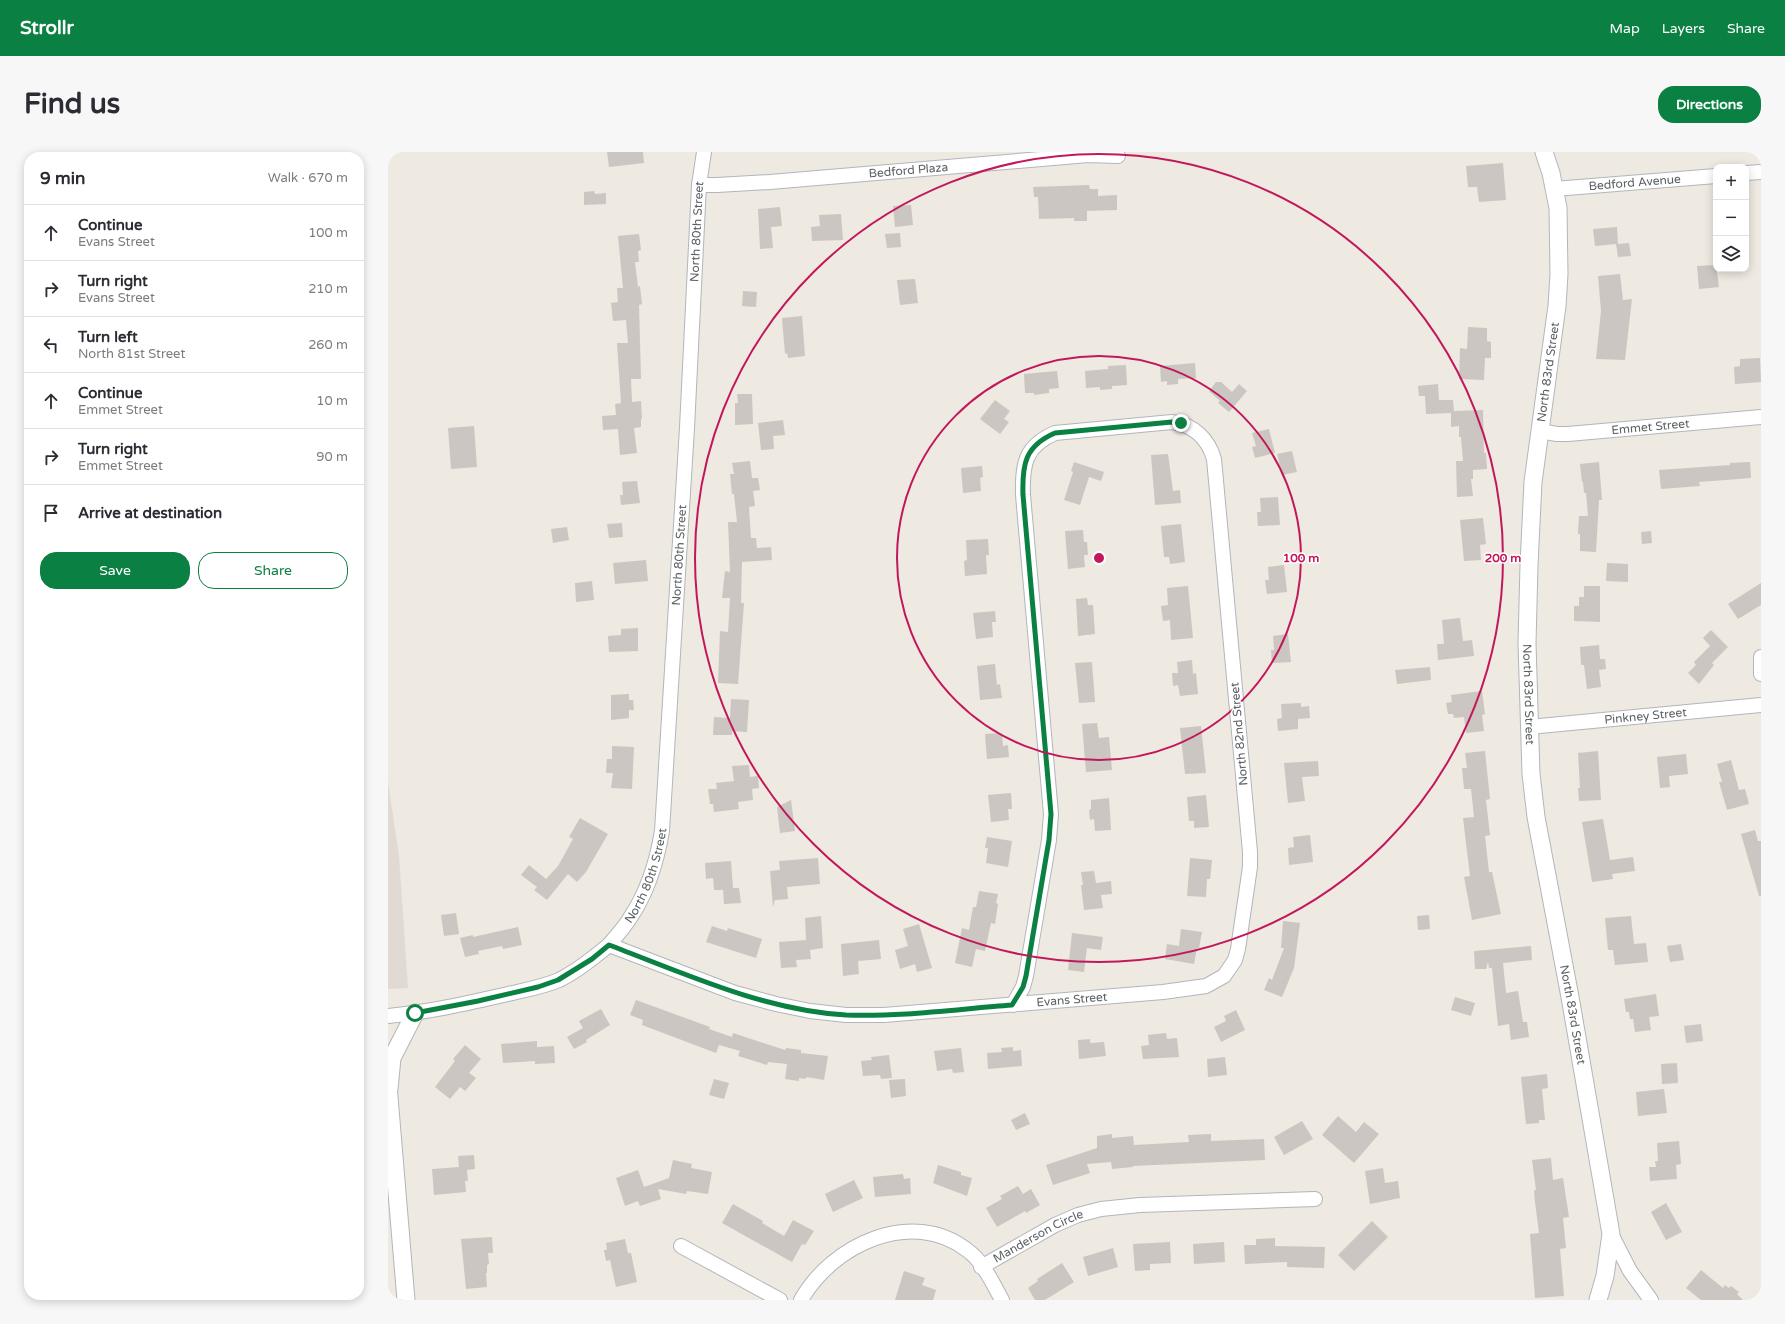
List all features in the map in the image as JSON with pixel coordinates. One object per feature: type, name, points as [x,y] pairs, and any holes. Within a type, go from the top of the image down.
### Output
[{"type":"street","name":"North 80th Street","points":[[609,945],[630,918],[642,895],[654,864],[662,831],[687,428],[699,184],[704,152]]},
{"type":"street","name":"North 83rd Street","points":[[1544,152],[1552,173],[1558,208],[1559,274],[1557,306],[1533,482],[1527,643],[1531,774],[1536,816],[1570,997],[1610,1234],[1605,1276],[1598,1300]]},
{"type":"street","name":"Bedford Plaza","points":[[699,184],[717,185],[770,182],[1088,155],[1118,156]]},
{"type":"street","points":[[1749,173],[1761,172]]},
{"type":"street","name":"Bedford Avenue","points":[[1554,189],[1713,176]]},
{"type":"street","name":"Emmet Street","points":[[1539,431],[1568,434],[1761,417]]},
{"type":"street","name":"North 82nd Street","points":[[1012,1005],[1023,987],[1026,976],[1049,840],[1051,814],[1023,495],[1024,466],[1029,454],[1044,438],[1055,433],[1068,431],[1172,422],[1181,423],[1192,428],[1208,443],[1212,452],[1215,466],[1250,848],[1250,868],[1235,960],[1224,976],[1206,986]]},
{"type":"street","points":[[1761,657],[1761,674]]},
{"type":"street","name":"Pinkney Street","points":[[1529,727],[1761,705]]},
{"type":"street","points":[[388,1016],[415,1013],[478,1001],[538,987],[558,980],[592,959],[609,945]]},
{"type":"street","name":"Evans Street","points":[[609,945],[735,993],[810,1011],[846,1015],[884,1015],[1012,1005],[1163,992],[1206,986]]},
{"type":"street","points":[[406,1300],[389,1087],[392,1058],[415,1013]]},
{"type":"street","name":"Manderson Circle","points":[[801,1300],[820,1272],[831,1262],[856,1245],[885,1235],[916,1232],[943,1236],[954,1240],[968,1250],[981,1267],[1055,1224],[1078,1215],[1101,1209],[1140,1204],[1315,1199]]},
{"type":"street","name":"North 83rd Street","points":[[1610,1234],[1630,1271],[1650,1300]]},
{"type":"street","points":[[681,1246],[780,1300]]},
{"type":"street","points":[[981,1267],[1002,1300]]},
{"type":"shaded area","points":[[388,782],[399,856],[408,988],[388,989]]},
{"type":"building","points":[[607,152],[643,152],[644,163],[609,167]]},
{"type":"building","points":[[1503,163],[1506,200],[1479,202],[1477,187],[1468,187],[1466,166]]},
{"type":"building","points":[[1089,185],[1090,189],[1098,189],[1098,196],[1117,195],[1117,210],[1087,211],[1087,221],[1074,221],[1074,218],[1039,219],[1038,197],[1034,197],[1033,187]]},
{"type":"building","points":[[594,191],[595,194],[606,193],[606,204],[584,205],[584,192]]},
{"type":"building","points":[[911,205],[913,225],[895,227],[893,206]]},
{"type":"building","points":[[780,207],[782,226],[771,227],[773,248],[760,249],[758,209]]},
{"type":"building","points":[[841,214],[843,240],[812,241],[811,227],[820,226],[819,215]]},
{"type":"building","points":[[1617,227],[1618,244],[1629,243],[1631,256],[1618,257],[1616,244],[1595,246],[1593,229]]},
{"type":"building","points":[[900,233],[901,247],[887,248],[885,234]]},
{"type":"building","points":[[639,234],[641,250],[638,251],[639,262],[635,262],[642,304],[639,305],[641,379],[631,379],[632,402],[641,401],[642,419],[641,427],[634,428],[637,453],[620,455],[618,429],[603,430],[602,416],[616,415],[615,404],[621,403],[617,343],[628,343],[626,320],[613,321],[611,303],[618,302],[617,288],[623,288],[618,236]]},
{"type":"building","points":[[1713,265],[1713,272],[1717,272],[1719,287],[1699,289],[1697,266]]},
{"type":"building","points":[[1620,274],[1623,300],[1632,299],[1625,360],[1596,359],[1601,311],[1598,276]]},
{"type":"building","points":[[915,279],[918,303],[900,305],[897,280]]},
{"type":"building","points":[[743,291],[757,292],[756,307],[742,306]]},
{"type":"building","points":[[802,316],[805,356],[788,358],[787,353],[785,354],[782,318]]},
{"type":"building","points":[[1468,327],[1487,328],[1487,341],[1491,342],[1491,358],[1485,358],[1484,380],[1459,379],[1460,348],[1467,349]]},
{"type":"building","points":[[1760,358],[1761,382],[1735,384],[1734,367],[1740,366],[1740,359]]},
{"type":"building","points":[[1195,363],[1196,378],[1178,379],[1178,384],[1167,385],[1167,381],[1161,382],[1160,366]]},
{"type":"building","points":[[1126,365],[1127,385],[1112,386],[1112,389],[1100,390],[1100,387],[1086,388],[1085,371],[1108,369],[1108,366]]},
{"type":"building","points":[[1057,371],[1059,388],[1049,389],[1049,393],[1034,395],[1034,393],[1025,393],[1024,374]]},
{"type":"building","points":[[1216,382],[1221,382],[1232,392],[1239,384],[1247,391],[1229,412],[1218,403],[1220,401],[1209,391]]},
{"type":"building","points":[[1438,384],[1439,400],[1453,400],[1454,411],[1483,410],[1484,453],[1486,453],[1487,469],[1473,470],[1473,479],[1471,479],[1473,496],[1457,497],[1456,461],[1463,461],[1461,437],[1459,437],[1459,426],[1451,427],[1451,413],[1426,414],[1425,396],[1419,396],[1418,386]]},
{"type":"building","points":[[737,394],[752,394],[753,424],[735,425],[735,403],[738,403]]},
{"type":"building","points":[[995,400],[1010,411],[1004,419],[1009,422],[1000,434],[980,419]]},
{"type":"building","points":[[783,420],[785,435],[773,436],[774,449],[761,450],[758,423]]},
{"type":"building","points":[[474,426],[477,467],[451,469],[448,428]]},
{"type":"building","points":[[1269,429],[1275,453],[1255,458],[1252,447],[1256,446],[1252,433]]},
{"type":"building","points":[[1292,451],[1297,472],[1282,475],[1277,454]]},
{"type":"building","points":[[1168,454],[1173,491],[1180,490],[1181,503],[1155,505],[1151,455]]},
{"type":"building","points":[[750,461],[752,478],[758,478],[760,490],[753,491],[755,506],[749,507],[751,538],[756,538],[757,548],[771,547],[772,560],[742,562],[741,603],[744,603],[738,684],[718,683],[720,631],[728,632],[730,598],[722,598],[725,571],[730,572],[728,522],[737,522],[730,474],[734,474],[732,463]]},
{"type":"building","points":[[1074,462],[1104,472],[1101,481],[1089,477],[1080,505],[1064,500],[1073,472],[1071,471]]},
{"type":"building","points":[[1599,462],[1602,500],[1599,500],[1596,552],[1580,551],[1580,534],[1578,534],[1579,516],[1588,516],[1586,493],[1584,493],[1580,464]]},
{"type":"building","points":[[1750,462],[1751,478],[1699,482],[1700,486],[1661,489],[1659,470],[1730,465],[1730,463]]},
{"type":"building","points":[[982,466],[983,477],[980,478],[981,491],[963,493],[961,468]]},
{"type":"building","points":[[637,481],[640,503],[621,505],[620,495],[623,495],[622,482]]},
{"type":"building","points":[[1278,497],[1280,525],[1258,526],[1257,512],[1261,512],[1260,498]]},
{"type":"building","points":[[1483,518],[1486,544],[1480,545],[1481,560],[1464,561],[1460,520]]},
{"type":"building","points":[[622,523],[623,537],[609,538],[607,524]]},
{"type":"building","points":[[1181,524],[1185,562],[1170,564],[1169,557],[1164,557],[1161,526]]},
{"type":"building","points":[[567,527],[569,540],[553,543],[551,529]]},
{"type":"building","points":[[1083,530],[1084,542],[1087,542],[1088,555],[1084,555],[1085,567],[1068,569],[1065,531]]},
{"type":"building","points":[[1651,531],[1652,543],[1642,544],[1641,532]]},
{"type":"building","points":[[988,539],[989,555],[986,555],[987,574],[965,576],[964,561],[967,560],[966,540]]},
{"type":"building","points":[[646,560],[648,581],[615,584],[613,563]]},
{"type":"building","points":[[1607,563],[1628,564],[1628,582],[1606,581]]},
{"type":"building","points":[[1284,565],[1287,592],[1267,594],[1265,580],[1269,580],[1268,567]]},
{"type":"building","points":[[592,581],[594,600],[576,602],[575,583]]},
{"type":"building","points":[[1761,583],[1761,605],[1738,619],[1728,604]]},
{"type":"building","points":[[1188,586],[1193,638],[1171,640],[1170,620],[1163,621],[1161,606],[1168,605],[1167,588]]},
{"type":"building","points":[[1584,586],[1600,586],[1600,622],[1574,621],[1574,606],[1579,606],[1579,597],[1584,597]]},
{"type":"building","points":[[1087,598],[1088,605],[1093,605],[1095,634],[1078,636],[1076,599]]},
{"type":"building","points":[[995,611],[996,622],[992,622],[993,637],[976,639],[973,613]]},
{"type":"building","points":[[1460,618],[1463,641],[1472,640],[1474,656],[1438,660],[1437,644],[1444,644],[1442,620]]},
{"type":"building","points":[[638,628],[638,651],[609,652],[608,636],[621,635],[621,629]]},
{"type":"building","points":[[1711,630],[1728,647],[1712,663],[1714,665],[1699,684],[1688,673],[1696,665],[1694,662],[1710,646],[1703,638]]},
{"type":"building","points":[[1288,634],[1291,662],[1272,663],[1271,650],[1274,650],[1273,636]]},
{"type":"building","points":[[1599,645],[1600,659],[1605,659],[1606,669],[1599,670],[1601,687],[1587,689],[1584,665],[1581,665],[1580,647]]},
{"type":"building","points":[[1192,660],[1193,674],[1196,673],[1198,694],[1180,696],[1178,685],[1173,686],[1172,673],[1178,673],[1177,662]]},
{"type":"building","points":[[1092,662],[1095,702],[1079,703],[1075,663]]},
{"type":"building","points":[[995,664],[997,685],[1000,684],[1002,698],[980,700],[977,666]]},
{"type":"building","points":[[1430,667],[1431,680],[1397,684],[1395,670]]},
{"type":"building","points":[[1482,691],[1485,714],[1482,715],[1484,731],[1466,733],[1464,717],[1454,718],[1453,714],[1448,714],[1446,703],[1452,702],[1451,695]]},
{"type":"building","points":[[629,694],[629,700],[633,700],[634,710],[629,710],[629,718],[611,720],[611,695]]},
{"type":"building","points":[[731,699],[749,700],[747,732],[732,731],[732,735],[713,735],[714,717],[730,718]]},
{"type":"building","points":[[1301,703],[1301,707],[1309,706],[1310,718],[1298,719],[1298,729],[1278,731],[1277,719],[1282,718],[1281,704]]},
{"type":"building","points":[[1097,723],[1099,738],[1109,737],[1112,770],[1086,772],[1082,724]]},
{"type":"building","points":[[1201,726],[1206,773],[1185,774],[1180,728]]},
{"type":"building","points":[[1002,733],[1003,746],[1008,745],[1009,757],[987,759],[985,734]]},
{"type":"building","points":[[612,746],[634,747],[632,789],[611,788],[613,773],[606,773],[607,759],[612,759]]},
{"type":"building","points":[[1485,751],[1490,799],[1486,800],[1490,835],[1485,836],[1489,872],[1492,872],[1501,914],[1472,920],[1464,877],[1470,876],[1463,818],[1474,817],[1471,789],[1464,789],[1462,768],[1467,768],[1465,753]]},
{"type":"building","points":[[1598,751],[1601,800],[1579,801],[1578,788],[1580,788],[1578,753]]},
{"type":"building","points":[[1686,754],[1688,774],[1669,776],[1670,787],[1660,788],[1657,757]]},
{"type":"building","points":[[1731,760],[1739,790],[1745,789],[1749,804],[1727,810],[1719,782],[1722,782],[1717,764]]},
{"type":"building","points":[[1318,761],[1319,776],[1302,777],[1305,801],[1288,803],[1284,763]]},
{"type":"building","points":[[749,765],[750,777],[758,776],[759,788],[752,789],[753,800],[738,802],[739,809],[714,812],[713,804],[710,804],[708,789],[717,789],[716,783],[734,781],[732,766]]},
{"type":"building","points":[[1011,793],[1012,809],[1008,809],[1009,820],[991,822],[988,795]]},
{"type":"building","points":[[1206,795],[1209,827],[1194,828],[1194,821],[1189,821],[1187,797]]},
{"type":"building","points":[[1109,798],[1111,830],[1095,831],[1094,819],[1090,820],[1089,810],[1091,809],[1091,800]]},
{"type":"building","points":[[791,800],[795,831],[780,833],[777,807]]},
{"type":"building","points":[[580,818],[608,834],[586,872],[577,882],[568,874],[547,900],[534,890],[537,887],[521,875],[529,865],[546,879],[558,866],[573,839],[569,837]]},
{"type":"building","points":[[1603,819],[1610,860],[1633,857],[1635,871],[1612,874],[1613,879],[1592,882],[1582,822]]},
{"type":"building","points":[[1755,830],[1758,841],[1761,841],[1761,896],[1759,896],[1741,834]]},
{"type":"building","points":[[1310,835],[1313,862],[1289,865],[1288,848],[1294,847],[1293,837]]},
{"type":"building","points":[[987,837],[1012,841],[1008,867],[986,863],[988,848],[985,848]]},
{"type":"building","points":[[818,858],[820,884],[787,887],[788,899],[775,900],[773,907],[770,871],[780,870],[779,861]]},
{"type":"building","points":[[1190,858],[1212,860],[1210,879],[1207,879],[1206,897],[1187,896]]},
{"type":"building","points":[[731,861],[733,888],[739,888],[741,903],[724,904],[723,890],[714,890],[713,878],[706,879],[705,863]]},
{"type":"building","points":[[1094,871],[1096,883],[1111,881],[1112,894],[1101,895],[1103,908],[1084,910],[1081,872]]},
{"type":"building","points":[[979,891],[998,894],[996,903],[998,904],[995,924],[991,923],[985,951],[976,949],[972,967],[955,963],[962,928],[969,930],[973,907],[976,907]]},
{"type":"building","points":[[456,913],[459,934],[444,936],[441,915]]},
{"type":"building","points":[[1429,915],[1430,929],[1418,930],[1417,916]]},
{"type":"building","points":[[821,916],[823,948],[810,950],[811,959],[796,960],[797,967],[781,968],[779,942],[806,940],[805,918]]},
{"type":"building","points":[[1631,916],[1634,944],[1646,943],[1648,962],[1615,965],[1613,950],[1608,950],[1605,918]]},
{"type":"building","points":[[1283,921],[1300,923],[1294,968],[1282,997],[1264,990],[1269,978],[1272,980],[1284,948],[1281,948]]},
{"type":"building","points":[[919,924],[932,968],[917,972],[915,964],[900,969],[895,950],[908,946],[903,929]]},
{"type":"building","points":[[712,926],[727,931],[728,928],[762,939],[756,958],[706,942]]},
{"type":"building","points":[[518,927],[522,945],[503,949],[502,946],[478,951],[479,954],[465,957],[460,938],[473,935],[473,937]]},
{"type":"building","points":[[1181,929],[1202,932],[1194,964],[1165,959],[1167,944],[1179,946]]},
{"type":"building","points":[[1072,933],[1103,937],[1101,950],[1087,948],[1084,972],[1068,970]]},
{"type":"building","points":[[879,940],[881,959],[858,961],[859,974],[843,976],[841,944]]},
{"type":"building","points":[[1681,944],[1684,960],[1670,962],[1667,946]]},
{"type":"building","points":[[1531,946],[1532,960],[1503,963],[1506,993],[1518,991],[1523,1022],[1527,1022],[1529,1037],[1511,1040],[1509,1024],[1498,1026],[1492,968],[1489,968],[1488,962],[1486,969],[1475,969],[1474,951]]},
{"type":"building","points":[[1656,994],[1659,1016],[1649,1017],[1651,1030],[1635,1032],[1633,1019],[1630,1019],[1629,1012],[1626,1012],[1624,999]]},
{"type":"building","points":[[1455,997],[1475,1003],[1471,1016],[1451,1010]]},
{"type":"building","points":[[636,1000],[710,1027],[709,1029],[732,1037],[733,1033],[785,1050],[786,1048],[801,1050],[801,1053],[828,1056],[824,1080],[807,1077],[805,1079],[799,1078],[799,1081],[785,1079],[787,1064],[768,1062],[767,1065],[738,1056],[740,1051],[719,1045],[716,1053],[642,1025],[643,1020],[630,1015]]},
{"type":"building","points":[[601,1009],[610,1025],[586,1040],[587,1042],[574,1049],[567,1037],[583,1028],[579,1021]]},
{"type":"building","points":[[1236,1010],[1245,1030],[1221,1042],[1214,1027],[1226,1021],[1224,1016]]},
{"type":"building","points":[[1701,1024],[1703,1041],[1686,1043],[1684,1026]]},
{"type":"building","points":[[1166,1033],[1167,1039],[1177,1038],[1179,1057],[1143,1059],[1141,1046],[1149,1045],[1148,1035]]},
{"type":"building","points":[[1090,1039],[1090,1043],[1104,1042],[1106,1056],[1079,1059],[1078,1040]]},
{"type":"building","points":[[537,1041],[537,1047],[554,1046],[555,1063],[535,1064],[535,1061],[503,1063],[501,1044]]},
{"type":"building","points":[[465,1045],[481,1059],[469,1073],[476,1078],[465,1091],[460,1087],[450,1099],[435,1087],[455,1061],[453,1059]]},
{"type":"building","points":[[1013,1047],[1013,1051],[1021,1050],[1022,1066],[988,1069],[987,1053],[1002,1052],[1001,1048]]},
{"type":"building","points":[[961,1048],[964,1072],[953,1073],[952,1069],[937,1071],[934,1051]]},
{"type":"building","points":[[889,1055],[892,1078],[881,1079],[880,1075],[863,1076],[861,1061],[872,1060],[871,1057]]},
{"type":"building","points":[[1225,1057],[1227,1075],[1208,1077],[1207,1059]]},
{"type":"building","points":[[1677,1063],[1678,1083],[1662,1084],[1661,1064]]},
{"type":"building","points":[[1547,1074],[1548,1088],[1542,1089],[1545,1120],[1539,1120],[1539,1123],[1526,1124],[1521,1077]]},
{"type":"building","points":[[714,1079],[729,1083],[724,1099],[709,1095]]},
{"type":"building","points":[[905,1079],[906,1096],[891,1098],[889,1080]]},
{"type":"building","points":[[1664,1089],[1667,1113],[1638,1116],[1636,1092]]},
{"type":"building","points":[[1025,1113],[1030,1124],[1016,1130],[1011,1120]]},
{"type":"building","points":[[1338,1116],[1356,1132],[1364,1122],[1379,1134],[1354,1163],[1322,1135]]},
{"type":"building","points":[[1302,1121],[1313,1139],[1284,1155],[1274,1137]]},
{"type":"building","points":[[1112,1134],[1112,1138],[1133,1136],[1134,1145],[1189,1142],[1188,1135],[1211,1134],[1211,1141],[1264,1139],[1265,1160],[1133,1166],[1112,1169],[1111,1162],[1087,1164],[1090,1173],[1053,1185],[1046,1165],[1097,1148],[1097,1136]]},
{"type":"building","points":[[1679,1141],[1681,1164],[1676,1165],[1677,1179],[1650,1181],[1649,1167],[1656,1167],[1655,1161],[1658,1161],[1657,1143]]},
{"type":"building","points":[[474,1155],[475,1169],[467,1170],[468,1181],[465,1181],[466,1192],[434,1195],[432,1169],[459,1167],[458,1156]]},
{"type":"building","points":[[1551,1158],[1553,1180],[1563,1178],[1569,1217],[1563,1218],[1566,1248],[1560,1249],[1564,1296],[1535,1298],[1530,1234],[1539,1233],[1532,1160]]},
{"type":"building","points":[[673,1160],[692,1164],[691,1168],[712,1172],[708,1194],[687,1191],[686,1194],[658,1189],[661,1199],[640,1206],[638,1201],[625,1206],[616,1178],[638,1170],[644,1187],[669,1178]]},
{"type":"building","points":[[938,1165],[961,1172],[961,1175],[972,1178],[967,1196],[933,1183]]},
{"type":"building","points":[[1383,1168],[1385,1183],[1398,1181],[1400,1198],[1370,1204],[1365,1171]]},
{"type":"building","points":[[903,1174],[904,1179],[910,1178],[911,1194],[875,1197],[873,1177]]},
{"type":"building","points":[[854,1180],[863,1198],[833,1212],[825,1194]]},
{"type":"building","points":[[1018,1186],[1023,1194],[1031,1189],[1040,1205],[1026,1213],[1025,1211],[997,1227],[986,1208],[1002,1199],[1000,1196]]},
{"type":"building","points":[[1666,1203],[1682,1232],[1666,1240],[1651,1212]]},
{"type":"building","points":[[733,1204],[763,1221],[762,1223],[784,1236],[793,1220],[814,1231],[805,1245],[802,1244],[792,1262],[722,1223]]},
{"type":"building","points":[[1372,1221],[1388,1237],[1354,1271],[1338,1255]]},
{"type":"building","points":[[492,1237],[493,1253],[488,1253],[489,1264],[487,1265],[486,1273],[487,1287],[466,1289],[461,1239]]},
{"type":"building","points":[[1275,1238],[1275,1246],[1325,1247],[1324,1268],[1287,1267],[1287,1262],[1245,1264],[1244,1245],[1256,1245],[1256,1239]]},
{"type":"building","points":[[625,1239],[628,1253],[631,1253],[637,1282],[616,1287],[610,1260],[606,1261],[604,1250],[607,1250],[606,1243]]},
{"type":"building","points":[[1170,1242],[1171,1263],[1150,1264],[1150,1270],[1135,1271],[1133,1244]]},
{"type":"building","points":[[1224,1242],[1225,1262],[1194,1264],[1193,1244]]},
{"type":"building","points":[[1113,1248],[1118,1267],[1088,1276],[1083,1257]]},
{"type":"building","points":[[1062,1263],[1074,1282],[1045,1300],[1035,1300],[1028,1288],[1038,1281],[1037,1279]]},
{"type":"building","points":[[1701,1270],[1723,1288],[1725,1285],[1729,1288],[1731,1286],[1739,1292],[1737,1294],[1743,1300],[1701,1300],[1686,1288]]},
{"type":"building","points":[[904,1271],[925,1278],[922,1285],[936,1290],[933,1300],[895,1300]]},
{"type":"route","points":[[415,1013],[478,1001],[538,987],[558,980],[592,959],[609,945],[735,993],[810,1011],[846,1015],[884,1015],[1012,1005],[1023,987],[1026,976],[1049,840],[1051,814],[1023,495],[1022,475],[1024,466],[1027,457],[1034,447],[1044,438],[1055,433],[1172,422],[1181,423]]}]
